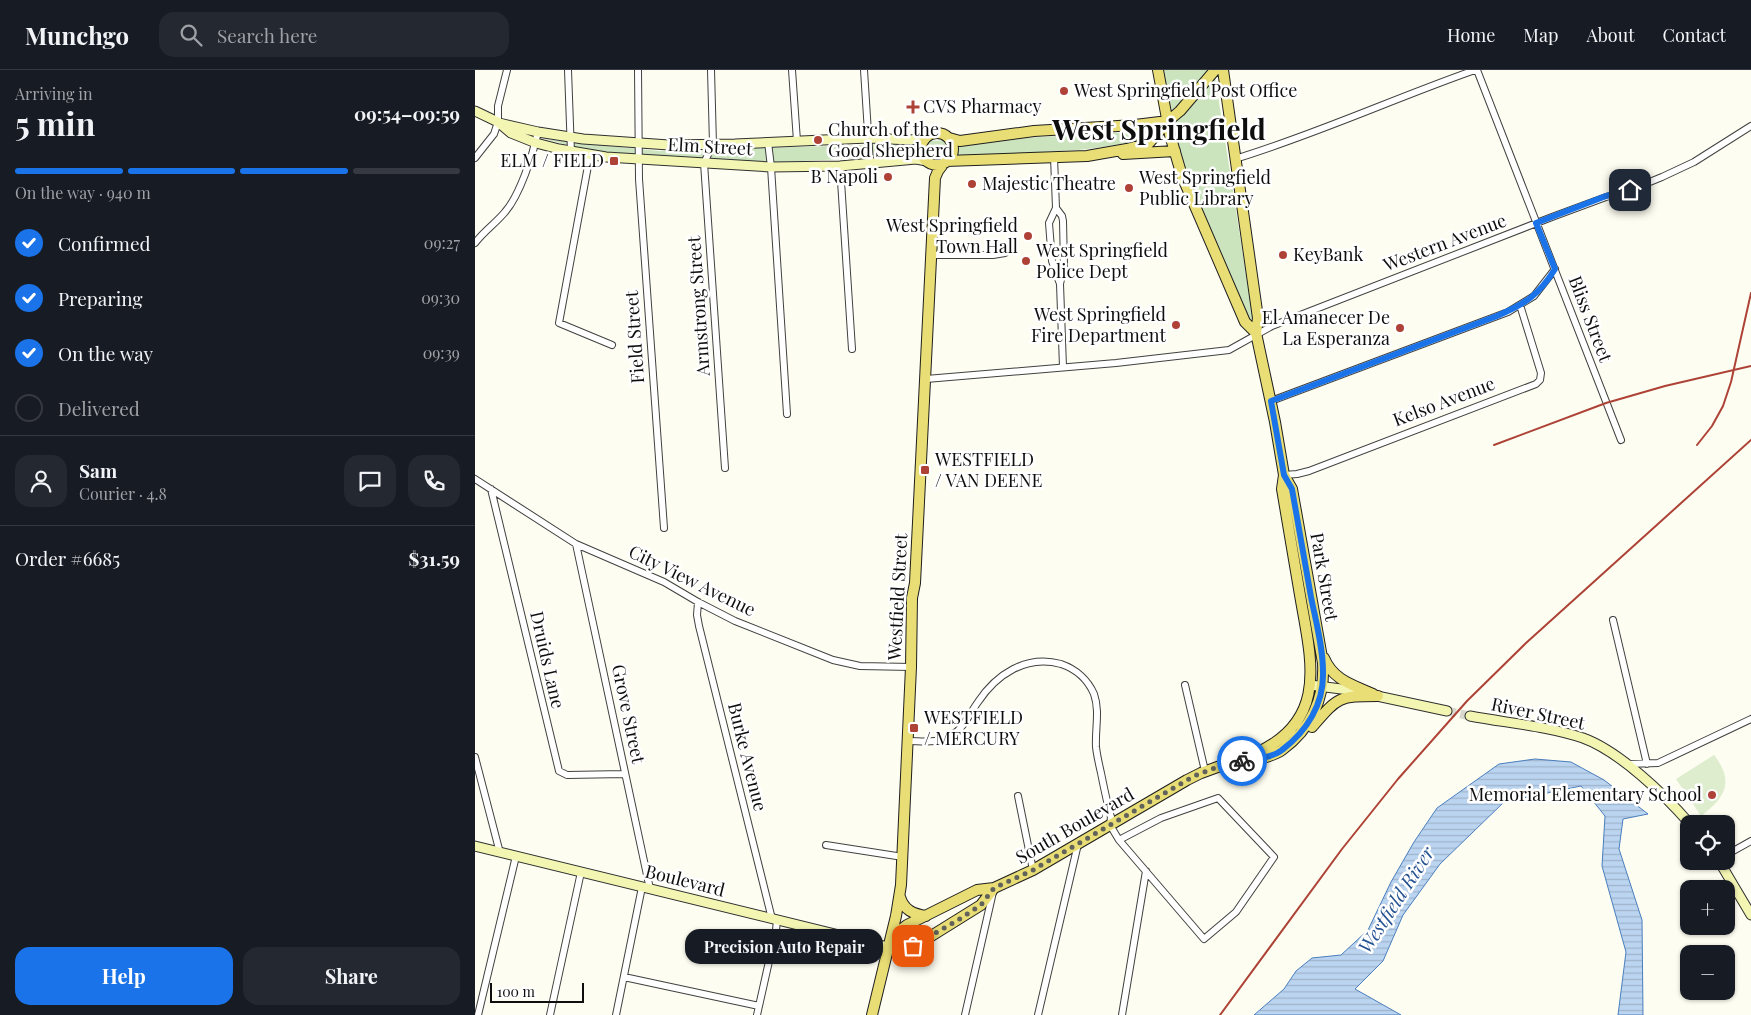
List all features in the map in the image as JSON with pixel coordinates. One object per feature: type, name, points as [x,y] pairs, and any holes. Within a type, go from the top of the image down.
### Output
[{"type":"main road","name":"Park Street","points":[[1158,70],[1175,151],[1188,192],[1245,322],[1256,334],[1271,401],[1284,475],[1282,489],[1309,649],[1312,674],[1311,685]]},
{"type":"main road","points":[[1087,156],[1149,143],[1180,111],[1215,70]]},
{"type":"main road","points":[[1223,70],[1258,318],[1256,334]]},
{"type":"main road","name":"Elm Street","points":[[475,111],[498,122],[538,132],[570,137],[639,143],[713,144],[868,138],[911,140],[927,136]]},
{"type":"main road","points":[[949,138],[953,150],[951,155],[945,162],[939,165],[929,163],[922,155],[921,145],[927,136],[937,133],[960,141],[1042,130],[1140,125],[1169,121]]},
{"type":"main road","name":"Elm Street","points":[[498,122],[511,133],[535,143],[589,155],[771,167],[840,166],[919,159],[929,163]]},
{"type":"main road","points":[[1140,125],[1142,145]]},
{"type":"main road","points":[[945,162],[1175,151]]},
{"type":"main road","name":"Westfield Street","points":[[872,1015],[900,895],[935,178],[945,162]]},
{"type":"main road","name":"Westfield Street","points":[[929,163],[935,178]]},
{"type":"main road","name":"Park Street","points":[[1284,475],[1292,489],[1320,643],[1323,663],[1323,686]]},
{"type":"main road","points":[[1320,643],[1325,661],[1337,677],[1348,684],[1378,696]]},
{"type":"main road","points":[[1311,685],[1378,696],[1447,711]]},
{"type":"main road","name":"South Boulevard","points":[[994,888],[981,905],[919,943],[903,949],[888,947],[899,931],[925,916],[977,890],[994,888],[1033,870],[1205,771],[1266,749],[1283,737],[1301,714],[1311,685]]},
{"type":"main road","name":"South Boulevard","points":[[1225,764],[1260,758],[1282,750],[1309,723],[1323,686]]},
{"type":"main road","points":[[1282,750],[1300,739],[1326,711],[1341,699],[1353,696],[1378,696]]},
{"type":"main road","name":"River Street","points":[[1470,716],[1584,739],[1594,743],[1625,764],[1681,815]]},
{"type":"main road","name":"Boulevard","points":[[475,846],[888,947]]},
{"type":"main road","points":[[1724,870],[1751,915]]},
{"type":"main road","points":[[900,895],[902,903],[906,908],[925,916]]},
{"type":"street","points":[[475,158],[494,134],[498,122],[498,106],[507,70]]},
{"type":"street","points":[[568,70],[571,152]]},
{"type":"street","name":"Field Street","points":[[638,70],[638,159],[664,528]]},
{"type":"street","points":[[711,70],[713,144]]},
{"type":"street","points":[[793,70],[797,141]]},
{"type":"street","points":[[863,70],[870,164]]},
{"type":"street","points":[[1235,159],[1327,127],[1424,88],[1476,70]]},
{"type":"street","name":"Bliss Street","points":[[1476,70],[1621,440]]},
{"type":"street","name":"Western Avenue","points":[[925,379],[1225,352],[1272,326],[1606,196],[1630,190],[1661,177],[1694,162],[1751,126]]},
{"type":"street","points":[[475,243],[487,228],[504,214],[513,202],[538,132]]},
{"type":"street","points":[[768,142],[787,414]]},
{"type":"street","name":"Armstrong Street","points":[[713,144],[705,163],[725,468]]},
{"type":"street","points":[[589,155],[559,323],[612,345]]},
{"type":"street","points":[[1054,157],[1056,208],[1049,223],[1049,236],[1053,266],[1060,284]]},
{"type":"street","points":[[840,166],[852,349]]},
{"type":"street","points":[[1056,208],[1063,221],[1064,266],[1060,284],[1063,368]]},
{"type":"street","points":[[931,255],[993,255],[1005,253]]},
{"type":"street","points":[[1271,401],[1497,316],[1520,305],[1537,293],[1555,269]]},
{"type":"street","name":"Kelso Avenue","points":[[1284,475],[1309,471],[1536,384],[1540,380],[1541,373],[1520,305]]},
{"type":"street","name":"City View Avenue","points":[[475,479],[576,544],[664,582],[735,621],[833,660],[860,666],[911,667]]},
{"type":"street","name":"Druids Lane","points":[[491,489],[559,771],[567,776],[625,774]]},
{"type":"street","name":"Grove Street","points":[[576,544],[625,774],[646,888]]},
{"type":"street","name":"Burke Avenue","points":[[698,602],[697,615],[699,626],[775,920]]},
{"type":"street","points":[[1613,620],[1647,764]]},
{"type":"street","points":[[908,741],[934,742],[952,735],[961,727],[990,686],[1001,676],[1015,668],[1025,664],[1042,662],[1066,666],[1077,672],[1085,680],[1095,700],[1096,752],[1111,818],[1110,825],[1119,840],[1204,939],[1236,912],[1274,857],[1218,798],[1161,818],[1119,840]]},
{"type":"street","points":[[1185,685],[1205,771]]},
{"type":"street","points":[[1625,764],[1647,764],[1664,760],[1751,719]]},
{"type":"street","points":[[475,757],[500,852]]},
{"type":"street","points":[[1018,796],[1033,870]]},
{"type":"street","points":[[1735,850],[1751,841]]},
{"type":"street","points":[[1038,1015],[1078,844]]},
{"type":"street","points":[[826,846],[903,856]]},
{"type":"street","points":[[478,1015],[516,856]]},
{"type":"street","points":[[1122,1015],[1146,871]]},
{"type":"street","points":[[550,1015],[581,872]]},
{"type":"street","points":[[616,1015],[646,888]]},
{"type":"street","points":[[965,1015],[994,888]]},
{"type":"street","points":[[757,1015],[776,930],[775,920]]},
{"type":"street","points":[[624,977],[759,1006]]},
{"type":"green space","points":[[1164,70],[1214,70],[1253,319],[1249,320],[1190,184],[1175,134]]},
{"type":"green space","points":[[1133,132],[1138,134],[1137,141],[1078,150],[783,162],[739,162],[631,155],[589,150],[543,139],[659,151],[861,145]]},
{"type":"green space","points":[[1714,755],[1724,773],[1725,781],[1724,789],[1716,803],[1700,815],[1676,779]]},
{"type":"water","name":"Westfield River","points":[[1535,759],[1571,762],[1604,780],[1648,814],[1623,819],[1619,849],[1642,920],[1643,1015],[1618,1015],[1626,952],[1602,866],[1605,816],[1581,786],[1504,802],[1440,864],[1403,915],[1383,961],[1355,989],[1401,1015],[1254,1015],[1284,989],[1296,971],[1312,958],[1341,955],[1368,930],[1391,882],[1414,842],[1437,808],[1499,764]]},
{"type":"tunnel","points":[[1447,711],[1470,716]]},
{"type":"railway","points":[[1697,445],[1712,426],[1723,406],[1731,382],[1751,293]]},
{"type":"railway","points":[[1494,445],[1606,403],[1665,386],[1751,366]]},
{"type":"railway","points":[[1220,1015],[1342,849],[1398,779],[1467,701],[1526,643],[1751,440]]},
{"type":"way so far","points":[[913,946],[981,905],[994,888],[1033,870],[1194,776],[1225,764],[1242,761]]},
{"type":"place","name":"West Springfield Post Office","points":[[1064,91]]},
{"type":"place","name":"CVS Pharmacy","points":[[913,107]]},
{"type":"place","name":"Church of the Good Shepherd","points":[[818,140]]},
{"type":"place","name":"ELM / FIELD","points":[[614,161]]},
{"type":"place","name":"B Napoli","points":[[888,177]]},
{"type":"place","name":"Majestic Theatre","points":[[972,184]]},
{"type":"place","name":"West Springfield Public Library","points":[[1129,188]]},
{"type":"place","name":"West Springfield Town Hall","points":[[1028,236]]},
{"type":"place","name":"KeyBank","points":[[1283,255]]},
{"type":"place","name":"West Springfield Police Dept","points":[[1026,261]]},
{"type":"place","name":"West Springfield Fire Department","points":[[1176,325]]},
{"type":"place","name":"El Amanecer De La Esperanza","points":[[1400,328]]},
{"type":"place","name":"WESTFIELD / VAN DEENE","points":[[925,470]]},
{"type":"place","name":"WESTFIELD / MERCURY","points":[[914,728]]},
{"type":"place","name":"Memorial Elementary School","points":[[1712,795]]},
{"type":"place","name":"Precision Auto Repair","points":[[913,946]]},
{"type":"district","name":"West Springfield","points":[[1159,130]]},
{"type":"route","points":[[1242,761],[1271,755],[1282,750],[1295,739],[1309,723],[1322,692],[1323,663],[1320,643],[1292,489],[1284,475],[1271,401],[1497,316],[1526,302],[1540,290],[1555,269],[1536,223],[1606,196],[1630,190]]}]
